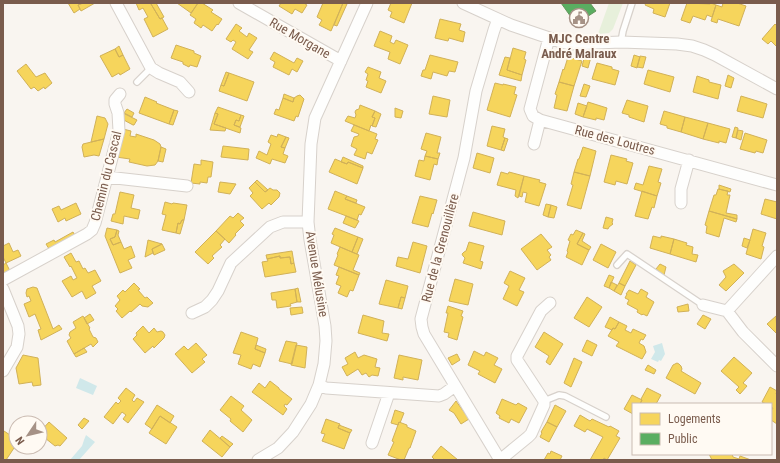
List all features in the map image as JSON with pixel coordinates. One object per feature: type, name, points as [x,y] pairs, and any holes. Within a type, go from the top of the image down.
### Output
[{"type":"street","points":[[116,3],[150,68],[180,82],[189,92]]},
{"type":"street","name":"Rue Morgane","points":[[239,3],[341,61]]},
{"type":"street","name":"Avenue Mélusine","points":[[258,460],[278,448],[293,432],[311,404],[319,385],[324,364],[326,341],[325,326],[308,222],[311,144],[316,118],[367,3]]},
{"type":"street","points":[[463,3],[498,19],[549,38],[571,44],[621,42],[678,44],[692,46],[715,55],[777,88]]},
{"type":"street","name":"Rue de la Grenouillère","points":[[498,19],[476,91],[464,158],[421,319],[424,334],[500,460]]},
{"type":"street","points":[[534,144],[540,120],[533,116],[530,109],[549,38]]},
{"type":"street","name":"Chemin du Cascal","points":[[3,280],[92,230],[119,131],[118,112],[115,100],[120,94]]},
{"type":"street","name":"Rue des Loutres","points":[[540,120],[777,185]]},
{"type":"street","points":[[681,203],[681,189],[689,160]]},
{"type":"street","points":[[107,177],[188,186]]},
{"type":"street","points":[[192,313],[205,307],[212,300],[218,291],[231,263],[270,227],[283,222],[308,222]]},
{"type":"street","points":[[727,311],[777,256]]},
{"type":"street","points":[[3,289],[18,326],[19,334],[17,347],[3,371]]},
{"type":"street","points":[[500,460],[531,434],[544,405],[544,402],[517,360],[517,356],[541,311],[550,303]]},
{"type":"street","points":[[703,305],[727,311],[743,332],[777,366]]},
{"type":"street","points":[[319,385],[326,388],[439,396],[455,386]]},
{"type":"street","points":[[372,443],[389,393]]},
{"type":"lane","points":[[621,42],[632,3]]},
{"type":"lane","points":[[137,82],[150,68]]},
{"type":"lane","points":[[617,265],[627,254],[703,305]]},
{"type":"lane","points":[[544,402],[559,395],[565,396],[606,417]]},
{"type":"green space","points":[[609,3],[623,3],[613,29],[609,33],[598,34]]},
{"type":"water","points":[[662,343],[665,354],[661,361],[659,360],[658,362],[651,359],[655,352],[653,346]]},
{"type":"water","points":[[80,378],[97,386],[93,395],[76,388]]},
{"type":"water","points":[[86,435],[95,442],[79,460],[70,460],[82,446]]},
{"type":"building: Logements","points":[[68,3],[83,3],[78,5],[80,9],[74,13]]},
{"type":"building: Logements","points":[[83,3],[95,3],[81,11],[78,5]]},
{"type":"building: Logements","points":[[136,3],[152,3],[151,4],[160,19],[162,18],[168,29],[153,37],[144,19],[148,17],[143,8],[139,10]]},
{"type":"building: Logements","points":[[156,3],[164,17],[160,19],[151,4]]},
{"type":"building: Logements","points":[[177,3],[198,3],[191,13]]},
{"type":"building: Logements","points":[[198,3],[202,3],[213,10],[211,12],[222,19],[212,31],[203,25],[201,28],[194,23],[196,19],[190,15]]},
{"type":"building: Logements","points":[[281,3],[305,3],[307,5],[302,13],[295,9],[292,14],[279,6]]},
{"type":"building: Logements","points":[[323,3],[343,3],[331,31],[319,25],[322,20],[317,17]]},
{"type":"building: Logements","points":[[343,3],[347,4],[337,26],[334,25]]},
{"type":"building: Logements","points":[[391,3],[412,3],[404,23],[390,17],[392,12],[388,10]]},
{"type":"building: Logements","points":[[646,3],[670,3],[665,17],[653,13],[654,9],[645,5]]},
{"type":"building: Logements","points":[[687,3],[711,3],[716,5],[712,17],[707,15],[705,20],[693,16],[690,23],[681,20]]},
{"type":"building: Logements","points":[[723,3],[737,3],[746,6],[739,26],[718,19],[717,23],[711,21],[716,5],[722,7]]},
{"type":"building: Logements","points":[[440,19],[461,24],[459,30],[465,32],[463,42],[449,38],[448,41],[435,38]]},
{"type":"building: Logements","points":[[236,24],[242,28],[239,31],[247,37],[249,33],[257,38],[249,50],[253,52],[248,59],[232,49],[236,42],[233,40],[231,42],[226,39]]},
{"type":"building: Logements","points":[[775,24],[777,26],[777,47],[771,41],[768,44],[762,39]]},
{"type":"building: Logements","points":[[380,31],[392,36],[390,42],[394,44],[396,40],[408,45],[400,64],[388,59],[390,52],[374,46]]},
{"type":"building: Logements","points":[[176,45],[194,51],[194,53],[201,56],[197,67],[190,65],[189,67],[183,64],[183,62],[171,58]]},
{"type":"building: Logements","points":[[119,46],[123,55],[119,57],[115,49]]},
{"type":"building: Logements","points":[[513,48],[526,52],[524,59],[526,60],[522,75],[507,70]]},
{"type":"building: Logements","points":[[115,49],[119,57],[123,55],[130,69],[120,75],[119,73],[112,77],[100,56]]},
{"type":"building: Logements","points":[[274,52],[294,63],[297,58],[303,61],[297,72],[292,69],[289,75],[273,67],[275,62],[270,59]]},
{"type":"building: Logements","points":[[430,55],[458,62],[455,72],[449,71],[447,76],[433,72],[431,79],[421,76],[423,70],[425,70]]},
{"type":"building: Logements","points":[[585,55],[591,57],[588,68],[582,66]]},
{"type":"building: Logements","points":[[634,55],[640,57],[637,68],[631,66]]},
{"type":"building: Logements","points":[[640,56],[646,57],[643,68],[637,67]]},
{"type":"building: Logements","points":[[505,57],[510,58],[507,70],[522,75],[521,81],[499,75]]},
{"type":"building: Logements","points":[[568,57],[582,61],[574,86],[559,82]]},
{"type":"building: Logements","points":[[597,63],[612,67],[612,69],[619,71],[615,85],[592,79]]},
{"type":"building: Logements","points":[[26,64],[36,77],[45,73],[52,83],[45,89],[44,87],[38,91],[34,87],[31,89],[17,71]]},
{"type":"building: Logements","points":[[368,67],[381,72],[379,78],[386,81],[381,93],[366,87],[368,74],[365,72]]},
{"type":"building: Logements","points":[[648,70],[674,77],[670,92],[644,84]]},
{"type":"building: Logements","points":[[226,72],[229,73],[224,86],[221,85]]},
{"type":"building: Logements","points":[[229,73],[254,82],[247,101],[219,91],[221,85],[224,86]]},
{"type":"building: Logements","points":[[728,75],[734,78],[731,88],[725,86]]},
{"type":"building: Logements","points":[[697,76],[709,80],[709,82],[721,85],[718,99],[693,92]]},
{"type":"building: Logements","points":[[559,82],[574,86],[567,111],[554,108],[557,95],[555,94]]},
{"type":"building: Logements","points":[[495,83],[516,87],[514,94],[517,95],[510,117],[487,110]]},
{"type":"building: Logements","points":[[584,84],[590,86],[586,97],[580,96]]},
{"type":"building: Logements","points":[[284,94],[294,98],[293,102],[283,98]]},
{"type":"building: Logements","points":[[300,95],[304,99],[298,117],[296,116],[294,121],[274,114],[276,109],[279,110],[283,98],[293,102],[294,98]]},
{"type":"building: Logements","points":[[433,96],[450,100],[447,117],[429,114]]},
{"type":"building: Logements","points":[[741,96],[767,104],[763,118],[737,111]]},
{"type":"building: Logements","points":[[145,97],[174,110],[169,124],[139,113]]},
{"type":"building: Logements","points":[[627,100],[648,106],[644,122],[622,113]]},
{"type":"building: Logements","points":[[588,102],[607,108],[604,120],[583,117]]},
{"type":"building: Logements","points":[[578,103],[587,106],[583,117],[575,114]]},
{"type":"building: Logements","points":[[360,105],[375,111],[372,117],[375,118],[369,131],[345,121],[348,116],[355,118],[355,112],[359,109]]},
{"type":"building: Logements","points":[[218,107],[241,115],[239,121],[236,120],[234,125],[241,128],[240,133],[214,124],[218,114],[215,113]]},
{"type":"building: Logements","points":[[395,108],[403,111],[401,118],[395,117]]},
{"type":"building: Logements","points":[[127,109],[134,113],[132,117],[124,113]]},
{"type":"building: Logements","points":[[174,110],[178,111],[173,125],[169,124]]},
{"type":"building: Logements","points":[[375,111],[381,114],[376,127],[372,126],[375,118],[372,117]]},
{"type":"building: Logements","points":[[664,111],[685,117],[681,132],[667,128],[667,126],[660,124]]},
{"type":"building: Logements","points":[[121,112],[137,120],[134,125],[122,119]]},
{"type":"building: Logements","points":[[215,113],[218,114],[214,124],[226,128],[225,131],[210,130]]},
{"type":"building: Logements","points":[[241,115],[244,116],[240,127],[234,125],[236,120],[239,121]]},
{"type":"building: Logements","points":[[97,116],[105,118],[108,124],[104,139],[91,142]]},
{"type":"building: Logements","points":[[685,117],[708,123],[703,139],[681,132]]},
{"type":"building: Logements","points":[[708,123],[730,129],[726,143],[703,139]]},
{"type":"building: Logements","points":[[354,125],[377,134],[375,139],[378,140],[372,154],[367,152],[365,159],[354,155],[357,149],[351,146],[354,137],[358,136],[359,134],[351,131]]},
{"type":"building: Logements","points":[[492,126],[505,129],[503,137],[505,138],[501,150],[487,146]]},
{"type":"building: Logements","points":[[735,127],[738,128],[736,138],[732,137]]},
{"type":"building: Logements","points":[[123,129],[131,131],[130,136],[136,137],[136,134],[154,140],[160,144],[161,147],[158,161],[155,165],[147,166],[129,162],[130,159],[116,157]]},
{"type":"building: Logements","points":[[738,130],[743,131],[741,140],[736,138]]},
{"type":"building: Logements","points":[[426,133],[441,137],[437,153],[440,153],[438,159],[425,156],[427,151],[421,149]]},
{"type":"building: Logements","points":[[745,133],[767,140],[763,153],[756,151],[755,153],[740,149]]},
{"type":"building: Logements","points":[[278,134],[286,137],[281,147],[285,148],[283,154],[288,156],[285,163],[272,159],[270,164],[256,158],[259,151],[267,155],[271,144],[268,142],[271,135],[277,137]]},
{"type":"building: Logements","points":[[286,137],[289,138],[285,148],[281,147]]},
{"type":"building: Logements","points":[[505,138],[508,139],[504,151],[501,150]]},
{"type":"building: Logements","points":[[104,139],[99,156],[94,155],[84,157],[82,147],[83,144]]},
{"type":"building: Logements","points":[[223,146],[249,149],[248,160],[221,157]]},
{"type":"building: Logements","points":[[161,147],[166,149],[163,162],[158,161]]},
{"type":"building: Logements","points":[[583,147],[596,151],[590,176],[574,172]]},
{"type":"building: Logements","points":[[477,153],[494,158],[490,173],[473,168]]},
{"type":"building: Logements","points":[[611,155],[627,159],[626,161],[633,163],[627,184],[616,181],[615,185],[604,182]]},
{"type":"building: Logements","points":[[425,156],[438,159],[437,165],[434,164],[430,180],[415,176],[419,160],[424,161]]},
{"type":"building: Logements","points":[[343,157],[363,166],[363,168],[348,162],[347,164],[341,162]]},
{"type":"building: Logements","points":[[335,159],[363,168],[357,184],[329,172]]},
{"type":"building: Logements","points":[[201,160],[213,162],[211,177],[208,177],[207,183],[191,183],[194,164],[201,165]]},
{"type":"building: Logements","points":[[649,166],[662,169],[658,182],[661,183],[657,196],[634,189],[636,183],[643,185]]},
{"type":"building: Logements","points":[[501,172],[508,174],[509,172],[524,176],[518,198],[515,196],[516,190],[497,185]]},
{"type":"building: Logements","points":[[574,172],[590,176],[581,209],[567,205],[573,185],[571,184]]},
{"type":"building: Logements","points":[[524,176],[540,180],[539,182],[546,184],[539,206],[525,202],[527,193],[523,192],[522,197],[519,196]]},
{"type":"building: Logements","points":[[257,180],[268,190],[265,192],[255,182]]},
{"type":"building: Logements","points":[[220,182],[236,184],[230,194],[218,192]]},
{"type":"building: Logements","points":[[255,182],[265,192],[270,188],[277,190],[280,193],[279,197],[271,205],[269,203],[262,209],[250,196],[253,193],[249,188]]},
{"type":"building: Logements","points":[[719,185],[731,189],[730,192],[719,189]]},
{"type":"building: Logements","points":[[718,189],[728,191],[727,195],[730,195],[726,213],[737,215],[737,219],[709,211],[714,195],[716,195]]},
{"type":"building: Logements","points":[[335,191],[347,196],[345,199],[365,207],[361,215],[359,214],[357,220],[328,209]]},
{"type":"building: Logements","points":[[642,191],[657,196],[654,208],[652,207],[648,219],[635,216]]},
{"type":"building: Logements","points":[[120,192],[134,195],[131,208],[140,210],[138,219],[124,216],[123,224],[111,221],[113,214],[115,214]]},
{"type":"building: Logements","points":[[347,196],[357,200],[356,203],[345,199]]},
{"type":"building: Logements","points":[[420,196],[437,200],[428,227],[412,223]]},
{"type":"building: Logements","points":[[765,199],[777,202],[777,219],[761,214]]},
{"type":"building: Logements","points":[[165,202],[187,205],[184,220],[182,220],[180,224],[178,223],[176,233],[162,230],[166,215],[162,214]]},
{"type":"building: Logements","points":[[76,203],[81,214],[66,221],[65,218],[58,222],[52,209],[59,206],[61,210]]},
{"type":"building: Logements","points":[[546,204],[551,205],[548,217],[543,215]]},
{"type":"building: Logements","points":[[551,205],[557,207],[554,218],[548,217]]},
{"type":"building: Logements","points":[[709,211],[737,219],[736,222],[724,218],[719,237],[706,233],[707,226],[705,225]]},
{"type":"building: Logements","points":[[473,212],[505,221],[502,235],[469,226]]},
{"type":"building: Logements","points":[[238,213],[244,218],[240,221],[244,225],[229,243],[216,231],[230,216],[233,218]]},
{"type":"building: Logements","points":[[346,216],[359,221],[355,228],[343,223]]},
{"type":"building: Logements","points":[[606,217],[613,219],[613,224],[608,229],[603,228]]},
{"type":"building: Logements","points":[[182,220],[184,220],[180,234],[176,233],[178,223],[180,224]]},
{"type":"building: Logements","points":[[107,228],[117,230],[115,237],[110,239],[113,245],[121,242],[124,249],[131,246],[135,257],[128,260],[132,268],[120,273],[105,236]]},
{"type":"building: Logements","points":[[335,228],[358,237],[352,252],[331,243],[334,235],[332,234]]},
{"type":"building: Logements","points":[[753,229],[766,233],[762,246],[764,247],[761,259],[746,254]]},
{"type":"building: Logements","points":[[117,230],[119,231],[118,235],[121,242],[113,245],[110,239],[115,237]]},
{"type":"building: Logements","points":[[576,230],[583,233],[577,244],[589,250],[582,265],[566,257],[570,241],[568,240],[571,234],[573,235]]},
{"type":"building: Logements","points":[[216,231],[225,239],[220,245],[222,247],[212,256],[214,258],[208,264],[195,252]]},
{"type":"building: Logements","points":[[73,232],[76,237],[51,252],[46,244],[54,240],[55,242]]},
{"type":"building: Logements","points":[[583,233],[585,234],[582,241],[591,247],[589,250],[577,244]]},
{"type":"building: Logements","points":[[541,234],[552,247],[547,250],[551,255],[549,257],[551,260],[537,270],[521,249]]},
{"type":"building: Logements","points":[[653,236],[674,239],[670,254],[650,248]]},
{"type":"building: Logements","points":[[358,237],[363,239],[357,254],[352,252]]},
{"type":"building: Logements","points":[[744,238],[750,240],[747,248],[742,246]]},
{"type":"building: Logements","points":[[674,239],[687,243],[686,245],[693,247],[692,254],[698,255],[696,262],[670,254]]},
{"type":"building: Logements","points":[[148,240],[162,244],[152,249],[153,253],[145,257]]},
{"type":"building: Logements","points":[[413,242],[427,246],[420,273],[396,266],[398,257],[408,259]]},
{"type":"building: Logements","points":[[469,242],[484,246],[480,261],[483,262],[481,269],[463,263],[465,258],[462,254],[466,251]]},
{"type":"building: Logements","points":[[9,243],[13,252],[18,250],[21,256],[6,263],[3,257],[3,246]]},
{"type":"building: Logements","points":[[162,244],[165,250],[154,255],[152,249]]},
{"type":"building: Logements","points":[[601,244],[616,252],[608,268],[593,260]]},
{"type":"building: Logements","points":[[340,247],[359,255],[353,270],[360,273],[359,275],[334,265]]},
{"type":"building: Logements","points":[[292,251],[294,263],[291,264],[290,257],[280,258],[280,256],[267,259],[266,255]]},
{"type":"building: Logements","points":[[71,253],[76,262],[79,261],[83,269],[85,268],[88,273],[95,270],[101,281],[92,286],[96,293],[86,299],[82,291],[72,297],[62,281],[71,276],[73,280],[77,278],[71,266],[70,267],[64,257]]},
{"type":"building: Logements","points":[[280,256],[280,258],[290,257],[291,264],[294,263],[296,272],[265,277],[262,262],[268,261],[267,259]]},
{"type":"building: Logements","points":[[630,261],[636,265],[625,286],[619,283]]},
{"type":"building: Logements","points":[[6,263],[11,273],[3,277],[3,265]]},
{"type":"building: Logements","points":[[660,264],[666,267],[664,275],[656,269]]},
{"type":"building: Logements","points":[[734,264],[744,273],[726,291],[719,285],[726,277],[723,271]]},
{"type":"building: Logements","points":[[339,267],[359,275],[353,291],[350,290],[347,297],[338,293],[341,286],[336,284],[339,276],[336,275]]},
{"type":"building: Logements","points":[[510,271],[525,278],[519,290],[524,292],[517,306],[503,299],[509,286],[504,283]]},
{"type":"building: Logements","points":[[609,275],[614,277],[609,288],[604,286]]},
{"type":"building: Logements","points":[[455,279],[473,284],[468,305],[449,301]]},
{"type":"building: Logements","points":[[386,280],[408,286],[405,298],[401,297],[398,308],[379,304]]},
{"type":"building: Logements","points":[[611,282],[617,285],[614,291],[609,288]]},
{"type":"building: Logements","points":[[134,283],[140,289],[138,290],[145,298],[147,297],[153,303],[148,307],[140,304],[122,318],[116,311],[118,309],[115,306],[120,300],[117,296],[123,290],[125,292]]},
{"type":"building: Logements","points":[[619,283],[625,286],[621,295],[614,291]]},
{"type":"building: Logements","points":[[33,287],[37,288],[53,329],[59,325],[62,329],[41,340],[38,330],[41,329],[35,314],[29,317],[24,304],[31,301],[29,296],[27,297],[26,293],[27,289]]},
{"type":"building: Logements","points":[[298,288],[301,302],[297,302],[295,289]]},
{"type":"building: Logements","points":[[295,289],[297,302],[290,304],[291,306],[277,308],[276,300],[272,300],[271,293]]},
{"type":"building: Logements","points":[[641,289],[648,293],[646,297],[654,302],[647,316],[637,312],[638,310],[627,304],[629,300],[625,298],[629,290],[638,294]]},
{"type":"building: Logements","points":[[401,297],[405,298],[402,309],[398,308]]},
{"type":"building: Logements","points":[[587,297],[602,307],[589,327],[574,318]]},
{"type":"building: Logements","points":[[688,304],[689,311],[678,312],[677,307]]},
{"type":"building: Logements","points":[[448,306],[463,311],[461,316],[463,317],[457,340],[448,337],[449,333],[444,332]]},
{"type":"building: Logements","points":[[302,307],[303,313],[291,315],[290,308]]},
{"type":"building: Logements","points":[[90,314],[94,320],[87,324],[84,318]]},
{"type":"building: Logements","points":[[363,315],[384,321],[382,333],[389,334],[387,341],[358,333]]},
{"type":"building: Logements","points":[[703,315],[711,319],[705,329],[697,324]]},
{"type":"building: Logements","points":[[83,316],[93,337],[96,338],[98,342],[93,347],[91,344],[74,354],[67,341],[71,338],[69,335],[70,332],[76,328],[73,322]]},
{"type":"building: Logements","points":[[776,316],[777,331],[776,333],[767,324]]},
{"type":"building: Logements","points":[[610,317],[619,322],[615,329],[613,328],[612,330],[605,327]]},
{"type":"building: Logements","points":[[619,322],[627,326],[625,330],[631,333],[633,329],[646,335],[639,343],[644,346],[646,352],[642,359],[616,346],[619,342],[608,336]]},
{"type":"building: Logements","points":[[143,326],[149,333],[154,328],[157,332],[161,331],[165,335],[154,348],[153,346],[145,353],[133,339],[137,335],[136,333]]},
{"type":"building: Logements","points":[[241,332],[258,338],[255,349],[265,353],[260,367],[253,364],[251,369],[238,364],[241,355],[233,353]]},
{"type":"building: Logements","points":[[544,332],[563,344],[550,365],[546,362],[549,356],[535,347]]},
{"type":"building: Logements","points":[[587,340],[597,345],[592,356],[582,351]]},
{"type":"building: Logements","points":[[286,341],[297,343],[292,364],[279,361]]},
{"type":"building: Logements","points":[[196,343],[207,355],[202,359],[205,362],[192,373],[175,354],[184,346],[188,350]]},
{"type":"building: Logements","points":[[256,345],[266,349],[265,353],[255,349]]},
{"type":"building: Logements","points":[[296,345],[307,347],[305,368],[291,365]]},
{"type":"building: Logements","points":[[84,348],[87,352],[76,357],[74,354]]},
{"type":"building: Logements","points":[[474,351],[484,356],[486,352],[498,358],[494,365],[502,369],[495,383],[478,374],[480,371],[468,365]]},
{"type":"building: Logements","points":[[355,352],[358,358],[364,355],[377,359],[375,367],[380,368],[378,376],[372,375],[369,377],[366,373],[362,375],[358,369],[347,376],[342,367],[348,364],[345,358]]},
{"type":"building: Logements","points":[[457,354],[460,360],[452,365],[448,358]]},
{"type":"building: Logements","points":[[23,355],[38,358],[41,385],[33,386],[32,382],[19,384],[16,368]]},
{"type":"building: Logements","points":[[399,355],[422,360],[418,380],[403,377],[403,380],[394,378]]},
{"type":"building: Logements","points":[[734,357],[752,373],[743,383],[747,386],[740,394],[736,390],[739,387],[721,371]]},
{"type":"building: Logements","points":[[574,358],[582,362],[571,387],[564,383]]},
{"type":"building: Logements","points":[[677,363],[681,366],[681,371],[701,383],[695,394],[666,378],[673,365]]},
{"type":"building: Logements","points":[[648,365],[656,370],[654,374],[645,370]]},
{"type":"building: Logements","points":[[270,381],[292,399],[287,405],[285,404],[284,406],[287,409],[283,415],[252,392],[259,383],[265,388]]},
{"type":"building: Logements","points":[[770,387],[777,391],[777,424],[772,421],[772,403],[762,402]]},
{"type":"building: Logements","points":[[126,388],[135,395],[132,400],[134,402],[137,398],[144,402],[128,423],[123,419],[126,415],[122,412],[113,424],[104,417],[116,402],[118,404],[121,401],[118,398]]},
{"type":"building: Logements","points":[[647,388],[661,395],[657,403],[640,403]]},
{"type":"building: Logements","points":[[632,395],[642,400],[640,403],[632,403],[632,413],[624,409]]},
{"type":"building: Logements","points":[[231,396],[244,406],[241,410],[252,420],[243,432],[220,410]]},
{"type":"building: Logements","points":[[502,399],[516,405],[518,403],[527,408],[519,423],[511,419],[509,423],[499,418],[500,416],[496,413]]},
{"type":"building: Logements","points":[[456,401],[469,419],[461,424],[454,413],[449,410]]},
{"type":"building: Logements","points":[[157,405],[174,416],[170,423],[160,416],[152,429],[145,424]]},
{"type":"building: Logements","points":[[555,405],[566,411],[557,427],[547,422]]},
{"type":"building: Logements","points":[[395,410],[404,413],[398,425],[391,423]]},
{"type":"building: Logements","points":[[580,415],[590,421],[592,419],[619,431],[616,436],[620,438],[607,460],[604,458],[603,460],[590,460],[603,437],[587,429],[585,432],[574,426]]},
{"type":"building: Logements","points":[[160,416],[177,427],[166,444],[149,433]]},
{"type":"building: Logements","points":[[84,418],[89,421],[82,429],[78,425]]},
{"type":"building: Logements","points":[[326,419],[340,424],[338,428],[350,433],[344,449],[322,441],[325,434],[321,433]]},
{"type":"building: Logements","points":[[49,422],[67,438],[60,446],[55,446],[48,440]]},
{"type":"building: Logements","points":[[399,422],[416,431],[404,460],[388,455],[394,442],[392,441]]},
{"type":"building: Logements","points":[[547,422],[557,427],[549,442],[540,437],[541,432]]},
{"type":"building: Logements","points":[[339,425],[352,430],[350,433],[338,428]]},
{"type":"building: Logements","points":[[210,430],[230,447],[222,457],[202,441]]},
{"type":"building: Logements","points":[[4,431],[8,434],[8,455],[9,455],[6,460],[3,460]]},
{"type":"building: Logements","points":[[222,436],[233,444],[230,447],[220,438]]},
{"type":"building: Logements","points":[[441,446],[458,460],[435,460],[432,457]]},
{"type":"building: Logements","points":[[551,451],[562,456],[560,460],[544,460]]},
{"type":"building: Logements","points":[[710,455],[732,455],[733,457],[739,459],[740,456],[751,460],[712,460]]},
{"type":"building: Public","name":"MJC Centre André Malraux","points":[[561,3],[590,3],[596,11],[576,24]]},
{"type":"place","name":"MJC Centre André Malraux","points":[[579,18]]}]
